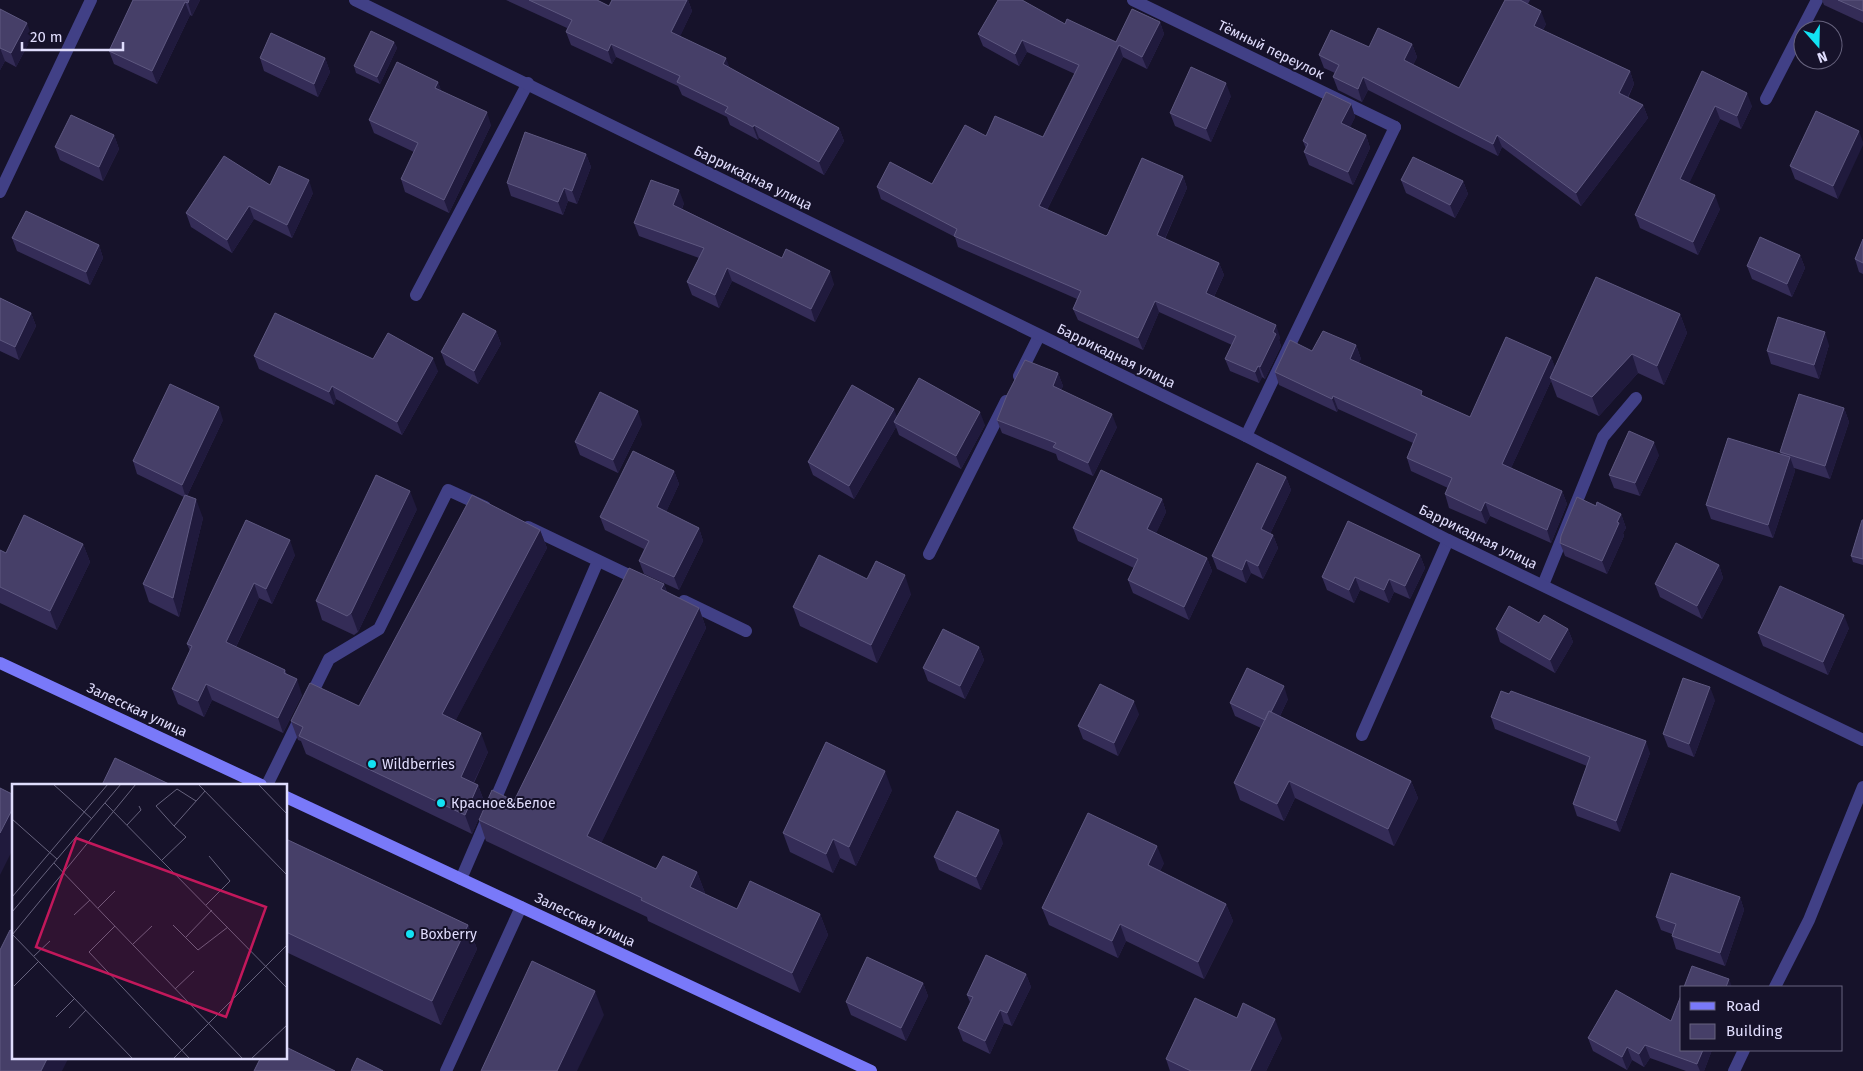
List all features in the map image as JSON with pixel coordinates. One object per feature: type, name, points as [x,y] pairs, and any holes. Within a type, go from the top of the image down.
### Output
[{"type":"main road","name":"Залесская улица","points":[[0,663],[259,784]]},
{"type":"main road","name":"Залесская улица","points":[[288,798],[870,1071]]},
{"type":"street","points":[[0,192],[91,0]]},
{"type":"street","name":"Баррикадная улица","points":[[356,0],[1246,436],[1448,540],[1863,740]]},
{"type":"street","name":"Тёмный переулок","points":[[1133,0],[1395,127],[1246,436]]},
{"type":"street","points":[[1766,99],[1817,0]]},
{"type":"street","points":[[416,295],[528,83]]},
{"type":"street","points":[[929,554],[1039,336]]},
{"type":"street","points":[[1543,585],[1603,437],[1636,398]]},
{"type":"street","points":[[267,784],[329,659],[379,629],[448,490],[492,510]]},
{"type":"street","points":[[519,523],[650,585]]},
{"type":"street","points":[[1362,735],[1448,540]]},
{"type":"street","points":[[461,879],[598,561]]},
{"type":"street","points":[[676,598],[746,631]]},
{"type":"street","points":[[1776,986],[1809,920],[1863,787]]},
{"type":"street","points":[[446,1071],[521,907]]},
{"type":"street","points":[[1734,1071],[1744,1051]]},
{"type":"building","points":[[133,0],[189,0],[188,3],[185,2],[152,71],[109,51]]},
{"type":"building","points":[[529,0],[597,0],[609,6],[612,0],[687,0],[671,32],[726,58],[723,64],[839,128],[819,162],[754,125],[753,127],[725,112],[728,107],[677,82],[680,76],[611,44],[608,51],[566,32],[572,20]]},
{"type":"building","points":[[998,0],[1022,0],[1065,24],[1067,19],[1116,42],[1132,9],[1160,22],[1142,57],[1119,45],[1039,206],[1106,236],[1142,158],[1183,176],[1157,235],[1219,263],[1206,293],[1276,325],[1273,332],[1276,334],[1260,367],[1258,366],[1255,372],[1225,359],[1236,336],[1155,301],[1138,338],[1073,309],[1081,291],[954,236],[957,229],[877,187],[890,162],[932,184],[965,125],[986,136],[995,116],[1043,137],[1079,65],[1022,40],[1015,54],[978,34]]},
{"type":"building","points":[[1505,0],[1520,0],[1541,11],[1534,26],[1630,71],[1619,93],[1643,105],[1576,193],[1497,135],[1493,144],[1363,77],[1358,89],[1333,77],[1339,65],[1319,55],[1331,30],[1369,47],[1378,28],[1412,44],[1404,60],[1459,88]]},
{"type":"building","points":[[1838,0],[1863,0],[1863,11]]},
{"type":"building","points":[[0,9],[27,23],[11,53],[0,48]]},
{"type":"building","points":[[371,31],[394,42],[377,77],[354,66]]},
{"type":"building","points":[[271,33],[325,58],[314,84],[260,58]]},
{"type":"building","points":[[397,62],[438,82],[435,88],[487,112],[444,200],[401,179],[418,143],[369,120]]},
{"type":"building","points":[[1191,67],[1226,83],[1206,129],[1170,113]]},
{"type":"building","points":[[1702,71],[1747,93],[1737,116],[1715,106],[1680,179],[1715,195],[1693,242],[1635,215]]},
{"type":"building","points":[[1326,92],[1351,104],[1341,123],[1366,135],[1348,172],[1304,152],[1308,144],[1303,141]]},
{"type":"building","points":[[1816,111],[1859,131],[1833,186],[1790,166]]},
{"type":"building","points":[[71,115],[114,135],[99,167],[55,147]]},
{"type":"building","points":[[525,132],[586,154],[572,191],[564,188],[558,202],[507,183]]},
{"type":"building","points":[[224,156],[270,185],[279,166],[309,180],[287,225],[249,206],[227,240],[186,213]]},
{"type":"building","points":[[1413,157],[1463,181],[1450,205],[1401,180]]},
{"type":"building","points":[[651,180],[679,190],[673,205],[782,258],[786,249],[830,271],[811,309],[727,268],[715,295],[687,282],[704,248],[634,223]]},
{"type":"building","points":[[26,211],[99,245],[86,272],[12,238]]},
{"type":"building","points":[[1760,237],[1800,255],[1787,284],[1747,266]]},
{"type":"building","points":[[1863,239],[1863,263],[1855,259]]},
{"type":"building","points":[[1596,277],[1680,314],[1657,366],[1632,354],[1592,397],[1550,378]]},
{"type":"building","points":[[0,298],[31,313],[15,347],[0,340]]},
{"type":"building","points":[[275,313],[373,359],[388,333],[433,358],[397,422],[332,386],[329,392],[254,356]]},
{"type":"building","points":[[463,313],[496,331],[474,371],[441,352]]},
{"type":"building","points":[[1778,317],[1825,332],[1814,365],[1767,351]]},
{"type":"building","points":[[1323,331],[1356,345],[1350,359],[1422,391],[1421,395],[1470,417],[1506,337],[1551,357],[1502,464],[1562,491],[1547,530],[1485,502],[1481,511],[1445,494],[1452,478],[1407,458],[1417,434],[1333,396],[1332,399],[1275,372],[1290,340],[1312,351]]},
{"type":"building","points":[[1025,360],[1058,373],[1053,386],[1112,414],[1088,463],[1053,447],[1056,443],[997,420],[1007,395]]},
{"type":"building","points":[[919,378],[980,412],[956,456],[894,422]]},
{"type":"building","points":[[170,384],[219,407],[182,485],[133,461]]},
{"type":"building","points":[[852,385],[894,409],[849,486],[808,462]]},
{"type":"building","points":[[600,392],[638,411],[613,460],[575,442]]},
{"type":"building","points":[[1799,394],[1844,408],[1825,466],[1780,452]]},
{"type":"building","points":[[1629,431],[1654,442],[1635,483],[1609,475]]},
{"type":"building","points":[[1728,438],[1790,457],[1768,525],[1706,505]]},
{"type":"building","points":[[633,451],[674,471],[657,507],[699,528],[674,577],[639,561],[649,541],[600,517]]},
{"type":"building","points":[[1257,463],[1286,477],[1261,529],[1273,535],[1258,566],[1246,560],[1242,570],[1212,556]]},
{"type":"building","points":[[1101,470],[1162,499],[1147,529],[1207,558],[1184,607],[1128,580],[1138,559],[1073,528]]},
{"type":"building","points":[[376,475],[410,491],[351,613],[347,616],[316,601]]},
{"type":"building","points":[[185,495],[196,499],[173,598],[143,584]]},
{"type":"building","points":[[472,495],[540,530],[442,714],[481,733],[461,777],[478,785],[465,815],[299,736],[303,727],[291,721],[310,683],[359,706]]},
{"type":"building","points":[[1577,497],[1596,506],[1597,502],[1621,514],[1617,522],[1619,523],[1602,561],[1560,543]]},
{"type":"building","points":[[24,515],[83,544],[50,611],[0,587],[0,550],[6,553]]},
{"type":"building","points":[[246,520],[290,540],[266,589],[254,583],[226,642],[285,670],[284,673],[297,679],[278,718],[206,684],[198,701],[172,689],[192,646],[187,644]]},
{"type":"building","points":[[1863,520],[1863,559],[1851,556]]},
{"type":"building","points":[[1348,521],[1420,555],[1405,586],[1389,579],[1384,590],[1355,577],[1349,590],[1322,577]]},
{"type":"building","points":[[1676,543],[1719,565],[1697,606],[1655,584]]},
{"type":"building","points":[[819,555],[867,579],[876,561],[905,575],[871,645],[793,607]]},
{"type":"building","points":[[629,568],[664,584],[661,589],[699,608],[587,836],[656,869],[663,856],[697,872],[690,887],[737,909],[750,881],[820,914],[792,973],[641,900],[642,898],[479,820],[492,790],[514,801]]},
{"type":"building","points":[[1780,586],[1844,615],[1823,662],[1758,633]]},
{"type":"building","points":[[1509,606],[1539,623],[1544,615],[1568,629],[1550,660],[1496,629]]},
{"type":"building","points":[[943,629],[979,647],[960,686],[923,668]]},
{"type":"building","points":[[1247,668],[1284,686],[1265,720],[1230,703]]},
{"type":"building","points":[[1683,678],[1710,687],[1689,744],[1663,734]]},
{"type":"building","points":[[1100,684],[1134,701],[1114,743],[1078,726]]},
{"type":"building","points":[[1501,691],[1509,694],[1511,691],[1646,741],[1616,821],[1573,804],[1590,757],[1491,717]]},
{"type":"building","points":[[1269,711],[1411,781],[1388,829],[1289,781],[1277,804],[1234,783]]},
{"type":"building","points":[[826,742],[885,771],[849,847],[833,839],[826,854],[783,833]]},
{"type":"building","points":[[115,758],[169,784],[102,784]]},
{"type":"building","points":[[0,788],[12,794],[12,810],[0,833]]},
{"type":"building","points":[[957,811],[999,830],[976,877],[934,857]]},
{"type":"building","points":[[1088,813],[1157,846],[1148,865],[1226,904],[1198,962],[1120,924],[1112,941],[1042,908]]},
{"type":"building","points":[[288,840],[468,925],[432,1001],[288,933]]},
{"type":"building","points":[[1671,873],[1740,897],[1720,953],[1672,936],[1676,924],[1656,917]]},
{"type":"building","points":[[10,930],[12,931],[12,1058],[48,1058],[41,1071],[0,1071],[0,950]]},
{"type":"building","points":[[986,955],[1026,974],[1007,1013],[1000,1010],[985,1041],[958,1028],[973,997],[967,995]]},
{"type":"building","points":[[867,957],[923,983],[901,1028],[846,1002]]},
{"type":"building","points":[[532,961],[595,991],[557,1071],[481,1071]]},
{"type":"building","points":[[1692,966],[1729,979],[1726,986],[1684,986]]},
{"type":"building","points":[[1616,990],[1671,1021],[1680,998],[1680,1051],[1703,1051],[1697,1064],[1645,1045],[1639,1054],[1627,1047],[1622,1057],[1588,1038]]},
{"type":"building","points":[[1195,998],[1237,1018],[1243,1003],[1275,1019],[1250,1071],[1191,1071],[1166,1059]]},
{"type":"building","points":[[288,1048],[335,1071],[254,1071],[260,1058],[288,1058]]},
{"type":"building","points":[[357,1058],[383,1071],[351,1071]]},
{"type":"place","name":"Wildberries","points":[[372,764]]},
{"type":"place","name":"Красное&Белое","points":[[441,803]]},
{"type":"place","name":"Boxberry","points":[[410,934]]}]
